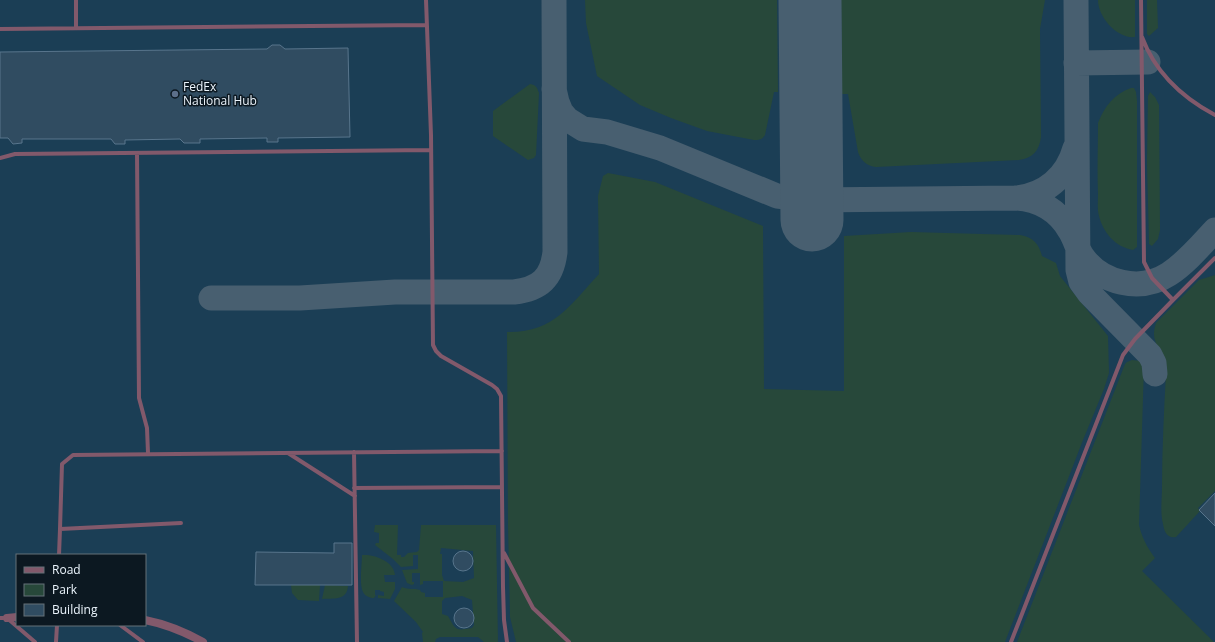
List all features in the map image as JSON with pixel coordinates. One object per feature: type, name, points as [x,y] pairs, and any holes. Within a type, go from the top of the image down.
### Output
[{"type":"street","points":[[3,618],[16,618]]},
{"type":"street","points":[[146,620],[169,627],[203,642]]},
{"type":"lane","points":[[76,0],[76,28]]},
{"type":"lane","points":[[426,0],[431,150],[433,345],[436,351],[442,356],[492,385],[499,392],[502,403],[503,605],[507,642]]},
{"type":"lane","points":[[1141,0],[1144,262],[1152,278],[1174,300]]},
{"type":"lane","points":[[0,29],[426,25]]},
{"type":"lane","points":[[1141,34],[1150,54],[1169,81],[1193,102],[1215,115]]},
{"type":"lane","points":[[0,158],[15,154],[431,150]]},
{"type":"lane","points":[[137,153],[139,398],[147,428],[148,453]]},
{"type":"lane","points":[[1011,642],[1123,355],[1135,339],[1215,258]]},
{"type":"lane","points":[[59,554],[62,464],[73,455],[302,451],[502,451]]},
{"type":"lane","points":[[288,452],[355,496]]},
{"type":"lane","points":[[354,452],[357,642]]},
{"type":"lane","points":[[354,488],[502,487]]},
{"type":"lane","points":[[60,529],[181,523]]},
{"type":"lane","points":[[503,551],[533,608],[569,642]]},
{"type":"lane","points":[[3,618],[35,642]]},
{"type":"lane","points":[[56,642],[57,626]]},
{"type":"lane","points":[[121,626],[143,642]]},
{"type":"shaded area","points":[[0,0],[1215,0],[1215,642],[0,642]]},
{"type":"green space","points":[[585,0],[777,0],[778,92],[774,92],[764,137],[754,140],[707,131],[671,118],[640,105],[597,76],[586,23]]},
{"type":"green space","points":[[841,0],[1045,0],[1040,29],[1041,137],[1037,150],[1032,156],[1019,160],[876,167],[870,166],[861,158],[858,152],[848,94],[842,94]]},
{"type":"green space","points":[[1098,0],[1135,0],[1135,37],[1128,37],[1115,31],[1110,26],[1101,13]]},
{"type":"green space","points":[[1147,0],[1157,0],[1158,28],[1149,36],[1147,34]]},
{"type":"green space","points":[[530,84],[534,85],[538,89],[539,93],[536,155],[534,158],[528,160],[493,136],[493,111]]},
{"type":"green space","points":[[1131,88],[1134,88],[1136,92],[1137,101],[1137,247],[1133,250],[1121,246],[1111,238],[1103,228],[1098,213],[1098,123],[1110,102],[1115,97]]},
{"type":"green space","points":[[1150,92],[1155,97],[1159,105],[1160,230],[1158,239],[1152,246],[1149,244],[1147,163],[1148,96]]},
{"type":"green space","points":[[608,173],[655,182],[763,226],[764,389],[844,391],[844,236],[911,232],[1020,235],[1032,239],[1039,248],[1042,256],[1056,263],[1060,276],[1108,336],[1109,373],[1005,642],[516,642],[510,617],[507,332],[537,328],[549,322],[570,306],[599,274],[598,196],[603,176]]},
{"type":"green space","points":[[1215,275],[1215,491],[1198,508],[1200,511],[1176,537],[1170,537],[1165,532],[1163,527],[1161,506],[1166,373],[1164,362],[1156,343],[1154,329],[1156,323],[1199,280]]},
{"type":"green space","points":[[1132,360],[1141,361],[1144,366],[1139,525],[1145,542],[1155,558],[1142,571],[1214,642],[1017,642],[1125,364]]},
{"type":"green space","points":[[375,525],[398,525],[397,555],[404,557],[408,553],[417,552],[419,550],[421,525],[496,525],[498,642],[484,642],[478,637],[440,637],[436,639],[435,642],[423,642],[423,632],[416,622],[394,601],[402,587],[420,590],[421,592],[425,593],[425,597],[443,597],[443,581],[423,581],[423,584],[420,585],[420,573],[412,573],[412,582],[414,582],[414,584],[412,585],[407,583],[402,570],[418,569],[418,555],[413,555],[413,566],[401,567],[375,545],[376,543],[379,543],[379,533],[374,532]],"holes":[[[441,548],[473,551],[474,578],[463,582],[444,581],[442,575],[442,554],[440,554]],[[462,596],[472,600],[474,625],[472,628],[459,629],[455,627],[448,616],[442,614],[442,601],[445,598]]]},
{"type":"green space","points":[[362,555],[383,559],[394,570],[395,575],[384,575],[385,582],[395,582],[395,589],[390,599],[378,598],[378,595],[384,596],[384,592],[380,590],[375,590],[376,595],[374,598],[371,598],[364,593],[361,585]]},
{"type":"green space","points":[[291,585],[320,585],[319,601],[298,600],[292,593]]},
{"type":"green space","points":[[325,585],[348,586],[345,594],[339,598],[322,599]]},
{"type":"building","name":"FedEx National Hub","points":[[272,45],[280,45],[285,49],[348,48],[350,137],[278,138],[278,142],[267,142],[267,138],[200,139],[200,143],[184,143],[180,139],[125,140],[125,144],[115,144],[111,139],[22,139],[22,143],[13,144],[8,138],[0,138],[0,52],[267,49]]},
{"type":"building","points":[[1215,493],[1215,526],[1199,510]]},
{"type":"building","points":[[334,543],[352,543],[352,585],[255,585],[256,552],[334,553]]},
{"type":"building","points":[[463,551],[470,554],[473,561],[470,568],[463,571],[456,568],[453,561],[456,554]]},
{"type":"building","points":[[464,608],[471,611],[474,618],[471,625],[464,628],[457,625],[454,618],[457,611]]},
{"type":"taxiway","points":[[211,298],[300,298],[395,292],[514,292],[531,288],[543,281],[551,269],[555,252],[554,0]]},
{"type":"taxiway","points":[[1076,0],[1078,270],[1081,282],[1089,293],[1150,355],[1154,363],[1155,374]]},
{"type":"taxiway","points":[[1076,63],[1148,62]]},
{"type":"taxiway","points":[[554,89],[561,112],[567,119],[583,129],[607,132],[660,148],[777,196],[812,200],[1016,198],[1033,201],[1048,207],[1060,218],[1072,234],[1082,256],[1090,265],[1110,279],[1122,282],[1134,284],[1146,283],[1158,280],[1169,274],[1199,248],[1215,230]]},
{"type":"taxiway","points":[[1016,198],[1036,193],[1053,183],[1066,168],[1075,148]]},
{"type":"runway","points":[[810,0],[812,220]]},
{"type":"place","name":"FedEx National Hub","points":[[175,94]]}]
